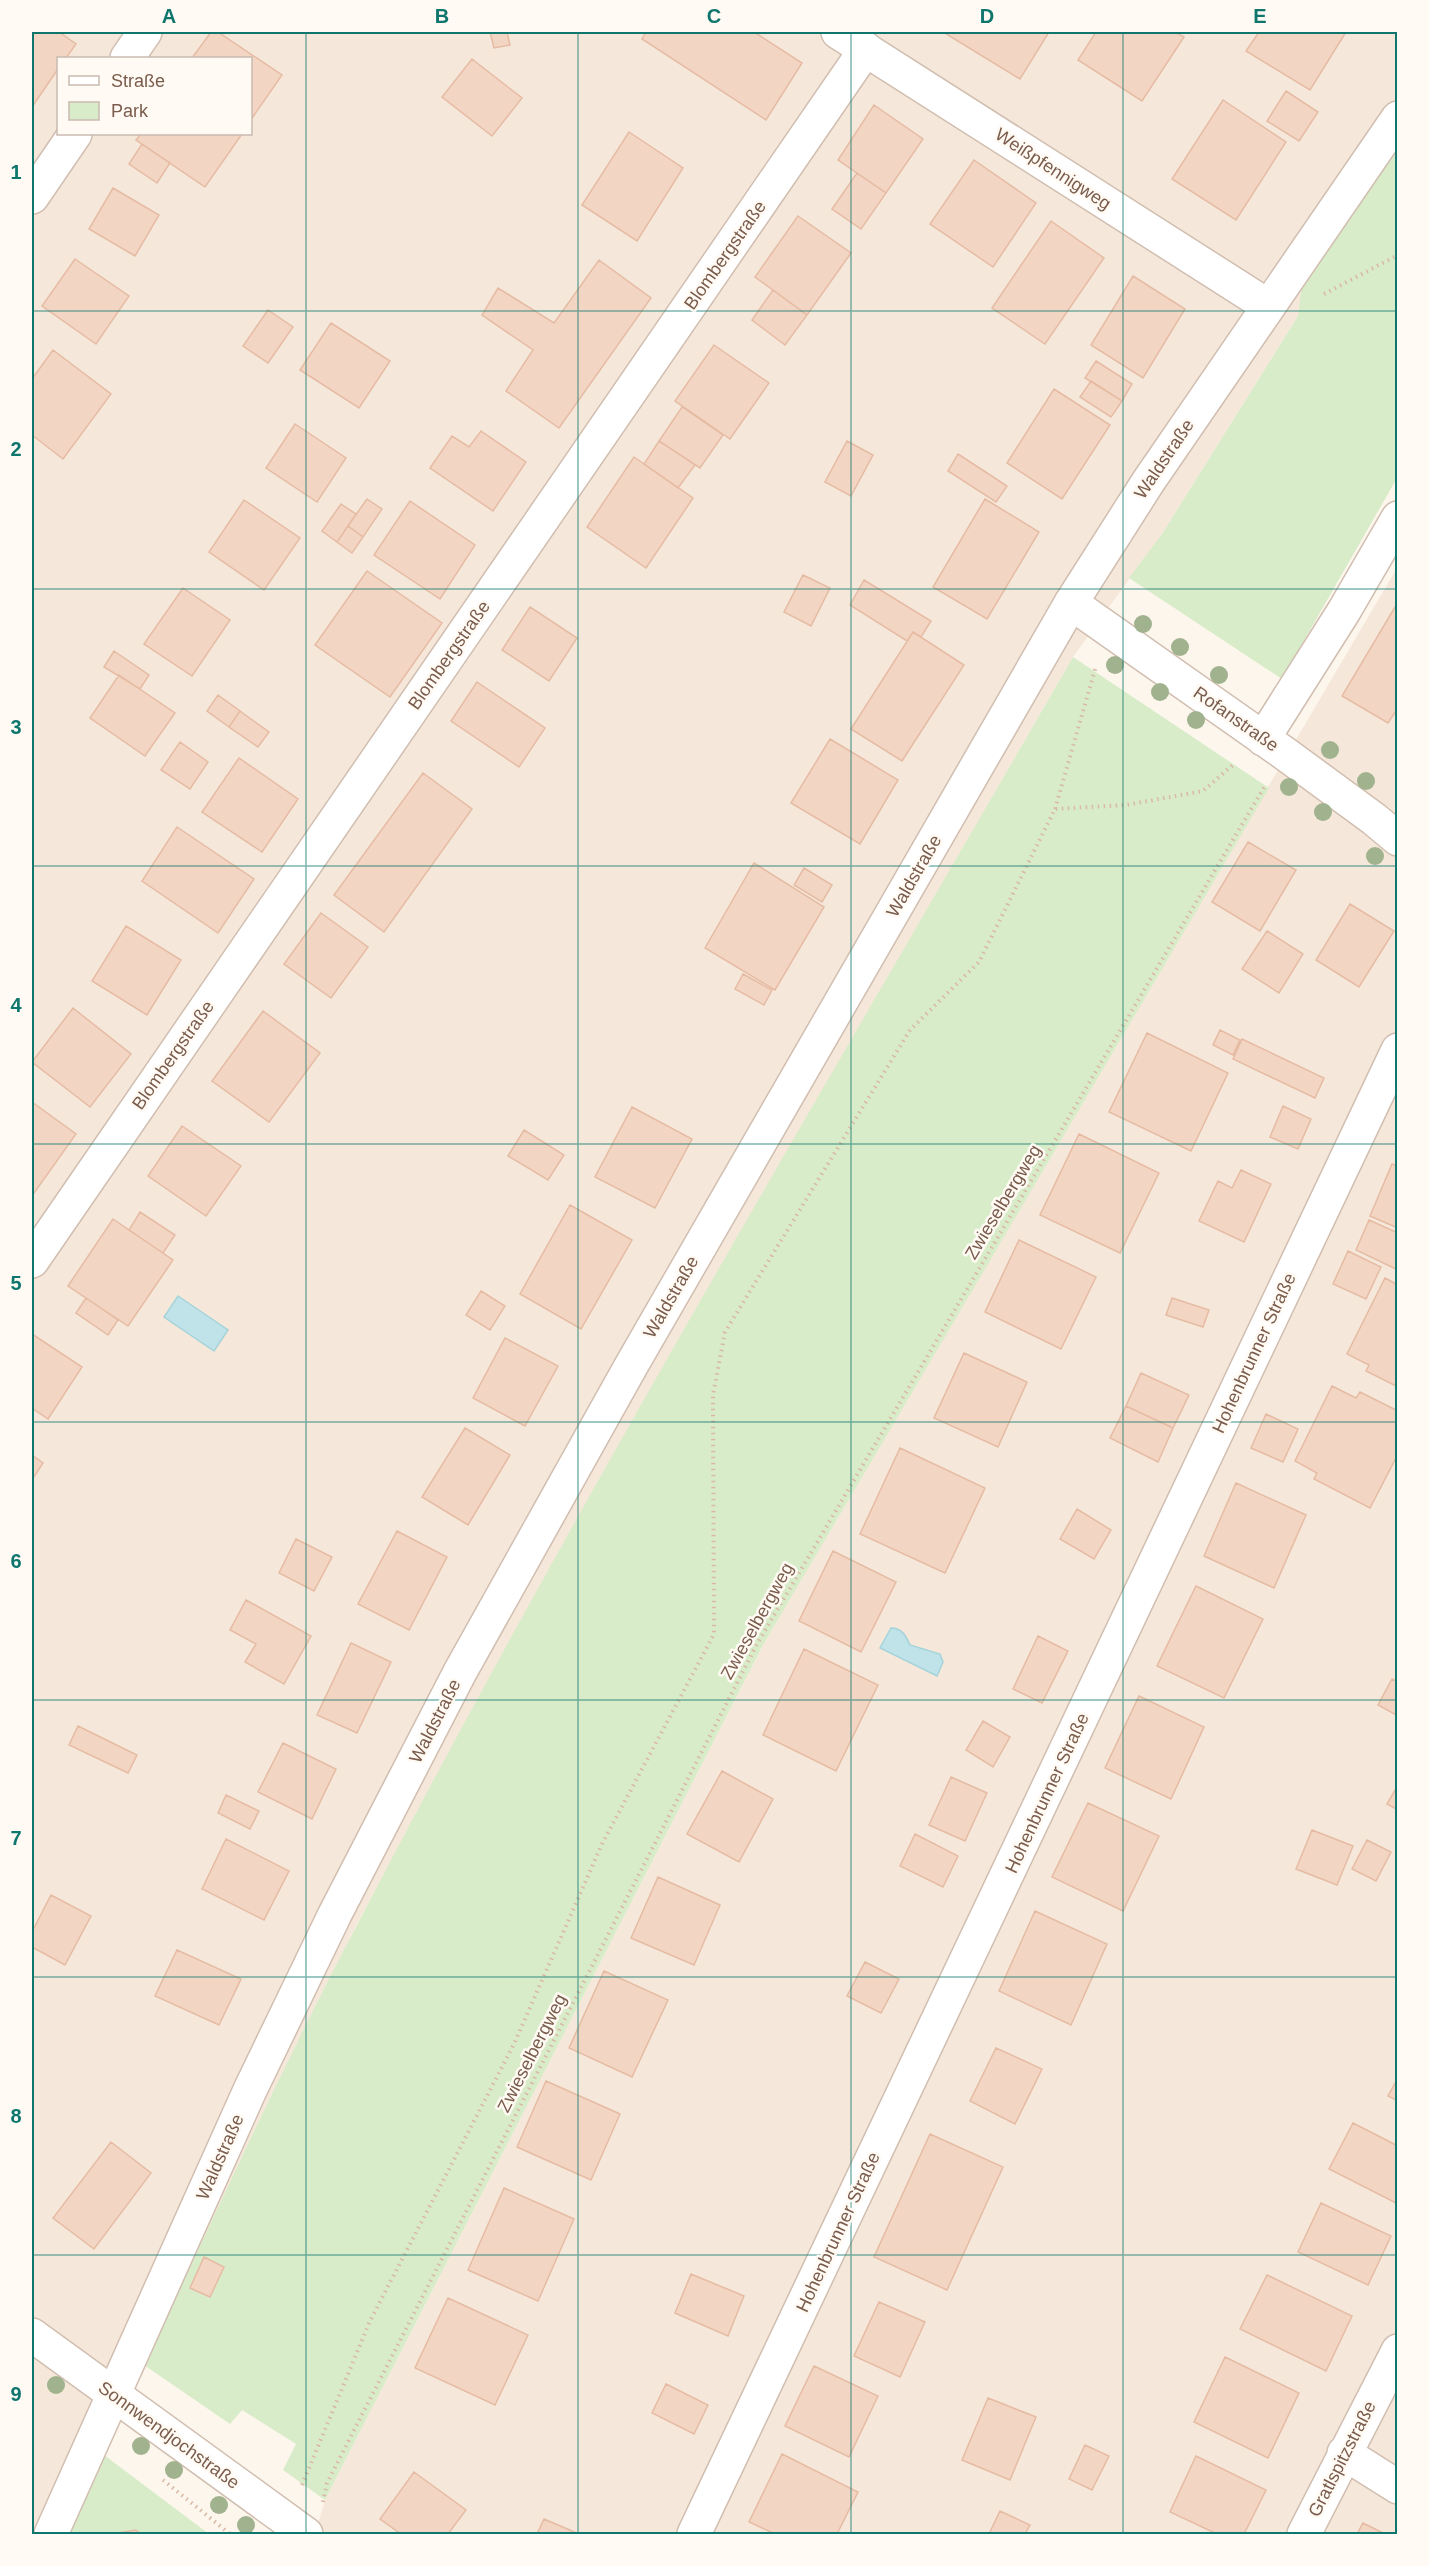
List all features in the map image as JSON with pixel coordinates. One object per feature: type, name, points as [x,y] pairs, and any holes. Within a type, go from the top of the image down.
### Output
[{"type":"street","points":[[128,57],[146,32]]},
{"type":"street","name":"Weißpfennigweg","points":[[838,32],[1268,306]]},
{"type":"street","name":"Blombergstraße","points":[[32,1261],[866,49]]},
{"type":"street","name":"Waldstraße","points":[[51,2535],[265,2059],[335,1914],[460,1672],[637,1356],[1071,603],[1142,492],[1398,118]]},
{"type":"street","points":[[32,197],[74,135]]},
{"type":"street","points":[[1274,746],[1344,611],[1398,518]]},
{"type":"street","name":"Rofanstraße","points":[[1071,603],[1274,746],[1398,839]]},
{"type":"street","name":"Hohenbrunner Straße","points":[[694,2535],[1398,1050]]},
{"type":"street","name":"Sonnwendjochstraße","points":[[32,2335],[296,2528]]},
{"type":"street","name":"Gratlspitzstraße","points":[[1304,2535],[1398,2351]]},
{"type":"street","points":[[1344,2454],[1398,2487]]},
{"type":"path","points":[[1268,306],[1328,293],[1398,255]]},
{"type":"path","points":[[296,2528],[370,2321],[514,2044],[602,1844],[714,1634],[713,1395],[725,1332],[910,1030],[979,962],[1055,809],[1096,665],[1092,655]]},
{"type":"path","points":[[1055,809],[1126,805],[1203,791],[1274,746]]},
{"type":"path","name":"Zwieselbergweg","points":[[322,2506],[327,2483],[757,1644],[1274,746]]},
{"type":"shaded area","points":[[32,32],[1397,32],[1397,148],[1303,283],[1298,316],[1162,534],[1073,657],[719,1271],[486,1685],[356,1926],[271,2096],[144,2365],[68,2534],[32,2534]]},
{"type":"shaded area","points":[[1397,568],[1397,2534],[315,2534],[325,2500],[763,1645]]},
{"type":"green space","points":[[1397,148],[1397,478],[1282,679],[1129,578],[1162,534],[1298,316],[1302,284]]},
{"type":"green space","points":[[1073,657],[1269,788],[763,1645],[325,2500],[283,2470],[296,2444],[242,2410],[230,2424],[144,2365],[248,2144],[357,1925],[529,1604],[708,1287]]},
{"type":"green space","points":[[104,2455],[209,2534],[68,2534]]},
{"type":"water","points":[[178,1296],[228,1330],[214,1351],[164,1317]]},
{"type":"water","points":[[891,1628],[901,1631],[910,1645],[940,1654],[943,1662],[937,1676],[880,1648]]},
{"type":"building","points":[[32,32],[59,32],[76,44],[67,57],[57,57],[57,70],[32,107]]},
{"type":"building","points":[[211,32],[218,32],[282,75],[252,118],[252,57],[193,57]]},
{"type":"building","points":[[490,32],[507,32],[510,45],[494,48]]},
{"type":"building","points":[[646,32],[754,32],[802,63],[766,120],[642,39]]},
{"type":"building","points":[[943,32],[1049,32],[1020,79]]},
{"type":"building","points":[[1096,32],[1175,32],[1184,37],[1142,101],[1078,60]]},
{"type":"building","points":[[1259,32],[1346,32],[1310,90],[1246,51]]},
{"type":"building","points":[[472,59],[522,98],[492,136],[442,97]]},
{"type":"building","points":[[1286,91],[1318,112],[1299,141],[1267,121]]},
{"type":"building","points":[[1223,100],[1286,142],[1236,220],[1172,179]]},
{"type":"building","points":[[874,105],[923,139],[886,193],[838,160]]},
{"type":"building","points":[[629,132],[683,168],[637,241],[582,205]]},
{"type":"building","points":[[140,135],[241,135],[205,187],[136,140]]},
{"type":"building","points":[[142,144],[170,163],[157,183],[129,164]]},
{"type":"building","points":[[974,160],[1036,203],[993,267],[930,224]]},
{"type":"building","points":[[857,173],[886,193],[861,229],[832,209]]},
{"type":"building","points":[[113,188],[159,215],[135,256],[89,229]]},
{"type":"building","points":[[798,216],[851,253],[807,315],[755,277]]},
{"type":"building","points":[[1051,221],[1104,258],[1045,344],[992,308]]},
{"type":"building","points":[[75,259],[129,296],[96,344],[42,306]]},
{"type":"building","points":[[599,260],[651,298],[559,428],[506,391],[533,350],[482,315],[498,288],[554,323]]},
{"type":"building","points":[[1133,276],[1185,309],[1143,378],[1091,345]]},
{"type":"building","points":[[773,290],[807,315],[785,345],[752,320]]},
{"type":"building","points":[[268,310],[293,327],[268,363],[243,346]]},
{"type":"building","points":[[331,323],[390,361],[359,408],[300,370]]},
{"type":"building","points":[[714,345],[769,383],[730,439],[675,401]]},
{"type":"building","points":[[53,350],[111,394],[63,459],[32,435],[32,379]]},
{"type":"building","points":[[1096,361],[1132,384],[1122,401],[1085,378]]},
{"type":"building","points":[[1091,381],[1122,401],[1111,417],[1080,397]]},
{"type":"building","points":[[1054,389],[1110,425],[1062,499],[1007,463]]},
{"type":"building","points":[[682,407],[723,435],[700,468],[659,441]]},
{"type":"building","points":[[295,424],[346,458],[317,502],[266,468]]},
{"type":"building","points":[[481,431],[526,462],[493,511],[430,468],[452,436],[469,447]]},
{"type":"building","points":[[659,441],[695,465],[678,488],[644,464]]},
{"type":"building","points":[[847,441],[873,455],[851,496],[825,482]]},
{"type":"building","points":[[958,454],[1007,486],[996,502],[948,471]]},
{"type":"building","points":[[634,457],[693,498],[646,568],[587,527]]},
{"type":"building","points":[[367,499],[382,509],[363,537],[348,526]]},
{"type":"building","points":[[985,499],[1039,532],[987,619],[933,587]]},
{"type":"building","points":[[244,500],[300,538],[264,590],[209,552]]},
{"type":"building","points":[[410,501],[475,545],[440,599],[374,555]]},
{"type":"building","points":[[341,504],[356,514],[337,542],[322,531]]},
{"type":"building","points":[[348,526],[363,537],[352,553],[337,542]]},
{"type":"building","points":[[367,571],[442,623],[390,697],[315,645]]},
{"type":"building","points":[[803,575],[830,588],[811,626],[784,612]]},
{"type":"building","points":[[864,580],[931,621],[921,637],[913,632],[907,641],[850,605]]},
{"type":"building","points":[[183,588],[230,620],[192,676],[144,644]]},
{"type":"building","points":[[1398,602],[1398,708],[1388,723],[1342,696]]},
{"type":"building","points":[[530,607],[577,638],[549,681],[502,650]]},
{"type":"building","points":[[913,632],[964,665],[902,761],[851,729]]},
{"type":"building","points":[[114,651],[149,675],[140,689],[104,667]]},
{"type":"building","points":[[119,675],[175,713],[145,756],[90,718]]},
{"type":"building","points":[[477,682],[545,728],[519,767],[451,721]]},
{"type":"building","points":[[218,695],[240,711],[229,727],[207,711]]},
{"type":"building","points":[[240,711],[269,732],[258,747],[229,727]]},
{"type":"building","points":[[830,739],[898,780],[860,844],[791,803]]},
{"type":"building","points":[[180,742],[208,762],[190,789],[161,770]]},
{"type":"building","points":[[239,758],[298,799],[262,852],[202,812]]},
{"type":"building","points":[[423,773],[472,809],[384,932],[334,895]]},
{"type":"building","points":[[177,827],[254,879],[218,933],[142,881]]},
{"type":"building","points":[[1248,842],[1296,870],[1260,931],[1212,902]]},
{"type":"building","points":[[754,863],[824,907],[775,990],[705,948]]},
{"type":"building","points":[[804,868],[832,885],[822,902],[794,885]]},
{"type":"building","points":[[1350,904],[1394,931],[1359,987],[1316,960]]},
{"type":"building","points":[[321,913],[368,947],[331,998],[284,964]]},
{"type":"building","points":[[126,926],[181,960],[147,1015],[92,981]]},
{"type":"building","points":[[1267,931],[1303,954],[1279,993],[1242,969]]},
{"type":"building","points":[[743,974],[772,990],[764,1005],[735,989]]},
{"type":"building","points":[[73,1008],[131,1054],[90,1107],[32,1062]]},
{"type":"building","points":[[263,1011],[320,1053],[269,1122],[212,1081]]},
{"type":"building","points":[[1220,1030],[1240,1040],[1233,1055],[1213,1045]]},
{"type":"building","points":[[1147,1033],[1228,1073],[1191,1151],[1109,1112]]},
{"type":"building","points":[[1242,1039],[1324,1078],[1315,1098],[1233,1059]]},
{"type":"building","points":[[32,1102],[76,1134],[32,1196]]},
{"type":"building","points":[[1283,1106],[1311,1119],[1298,1149],[1270,1137]]},
{"type":"building","points":[[632,1107],[692,1139],[655,1208],[595,1177]]},
{"type":"building","points":[[182,1126],[241,1166],[206,1216],[148,1176]]},
{"type":"building","points":[[524,1130],[564,1155],[548,1180],[508,1156]]},
{"type":"building","points":[[1079,1134],[1159,1173],[1120,1253],[1040,1215]]},
{"type":"building","points":[[1392,1164],[1398,1166],[1398,1228],[1370,1216]]},
{"type":"building","points":[[1241,1170],[1271,1184],[1244,1242],[1199,1221],[1218,1181],[1232,1188]]},
{"type":"building","points":[[570,1205],[632,1240],[581,1329],[520,1294]]},
{"type":"building","points":[[140,1212],[175,1235],[163,1253],[129,1230]]},
{"type":"building","points":[[113,1219],[173,1260],[128,1326],[68,1286]]},
{"type":"building","points":[[1369,1220],[1398,1233],[1398,1270],[1356,1250]]},
{"type":"building","points":[[1019,1240],[1096,1277],[1061,1349],[985,1312]]},
{"type":"building","points":[[1348,1251],[1381,1267],[1366,1299],[1333,1284]]},
{"type":"building","points":[[1385,1278],[1398,1285],[1398,1387],[1366,1371],[1369,1365],[1347,1354]]},
{"type":"building","points":[[481,1291],[505,1306],[490,1330],[466,1315]]},
{"type":"building","points":[[86,1298],[118,1320],[108,1335],[76,1313]]},
{"type":"building","points":[[1172,1298],[1209,1310],[1203,1327],[1166,1315]]},
{"type":"building","points":[[32,1334],[82,1367],[48,1419],[32,1408]]},
{"type":"building","points":[[505,1338],[558,1366],[525,1426],[473,1398]]},
{"type":"building","points":[[964,1353],[1027,1382],[998,1447],[934,1418]]},
{"type":"building","points":[[1141,1373],[1189,1395],[1173,1428],[1126,1406]]},
{"type":"building","points":[[1332,1386],[1356,1398],[1360,1392],[1398,1411],[1398,1454],[1370,1508],[1314,1479],[1317,1473],[1295,1461]]},
{"type":"building","points":[[1126,1406],[1173,1428],[1158,1462],[1110,1438]]},
{"type":"building","points":[[1266,1414],[1298,1429],[1283,1462],[1251,1448]]},
{"type":"building","points":[[465,1428],[510,1455],[468,1525],[422,1497]]},
{"type":"building","points":[[900,1448],[985,1488],[945,1573],[860,1534]]},
{"type":"building","points":[[32,1455],[43,1463],[32,1480]]},
{"type":"building","points":[[1236,1483],[1306,1515],[1274,1588],[1204,1556]]},
{"type":"building","points":[[1077,1509],[1111,1530],[1094,1559],[1060,1539]]},
{"type":"building","points":[[397,1531],[447,1557],[409,1630],[358,1604]]},
{"type":"building","points":[[296,1539],[332,1557],[314,1591],[279,1573]]},
{"type":"building","points":[[833,1551],[896,1582],[861,1652],[799,1621]]},
{"type":"building","points":[[1196,1586],[1263,1619],[1224,1698],[1157,1666]]},
{"type":"building","points":[[246,1600],[311,1636],[284,1684],[245,1662],[256,1644],[230,1630]]},
{"type":"building","points":[[1038,1636],[1068,1651],[1042,1703],[1013,1689]]},
{"type":"building","points":[[351,1643],[391,1662],[357,1733],[317,1715]]},
{"type":"building","points":[[804,1649],[878,1685],[836,1771],[763,1735]]},
{"type":"building","points":[[1392,1679],[1398,1682],[1398,1716],[1378,1705]]},
{"type":"building","points":[[1139,1696],[1204,1727],[1171,1799],[1105,1768]]},
{"type":"building","points":[[983,1721],[1010,1737],[993,1767],[966,1750]]},
{"type":"building","points":[[78,1726],[137,1755],[128,1773],[69,1745]]},
{"type":"building","points":[[283,1743],[336,1769],[312,1819],[258,1792]]},
{"type":"building","points":[[722,1771],[773,1799],[739,1862],[687,1834]]},
{"type":"building","points":[[951,1777],[987,1793],[965,1841],[929,1825]]},
{"type":"building","points":[[1398,1785],[1398,1810],[1387,1804]]},
{"type":"building","points":[[226,1795],[259,1811],[250,1829],[218,1813]]},
{"type":"building","points":[[1088,1803],[1159,1836],[1123,1911],[1052,1877]]},
{"type":"building","points":[[1312,1830],[1353,1846],[1337,1885],[1296,1869]]},
{"type":"building","points":[[915,1834],[958,1856],[943,1887],[900,1866]]},
{"type":"building","points":[[226,1839],[289,1871],[264,1920],[202,1889]]},
{"type":"building","points":[[1367,1840],[1391,1852],[1376,1881],[1352,1869]]},
{"type":"building","points":[[658,1877],[720,1905],[694,1965],[631,1938]]},
{"type":"building","points":[[51,1895],[91,1916],[65,1965],[32,1947],[32,1932]]},
{"type":"building","points":[[1035,1911],[1107,1944],[1071,2025],[999,1991]]},
{"type":"building","points":[[177,1950],[241,1979],[219,2025],[155,1996]]},
{"type":"building","points":[[865,1962],[899,1979],[881,2013],[847,1996]]},
{"type":"building","points":[[604,1971],[668,2000],[632,2077],[569,2048]]},
{"type":"building","points":[[996,2048],[1042,2069],[1015,2124],[970,2101]]},
{"type":"building","points":[[1398,2078],[1398,2101],[1388,2096]]},
{"type":"building","points":[[546,2081],[620,2114],[591,2180],[517,2147]]},
{"type":"building","points":[[1353,2123],[1398,2146],[1398,2204],[1329,2169]]},
{"type":"building","points":[[930,2134],[1003,2167],[947,2290],[874,2257]]},
{"type":"building","points":[[111,2142],[151,2173],[94,2249],[53,2218]]},
{"type":"building","points":[[504,2188],[574,2219],[538,2301],[468,2270]]},
{"type":"building","points":[[1321,2203],[1391,2236],[1368,2285],[1298,2252]]},
{"type":"building","points":[[204,2257],[224,2267],[210,2297],[190,2288]]},
{"type":"building","points":[[691,2274],[744,2296],[728,2336],[675,2313]]},
{"type":"building","points":[[1267,2275],[1352,2316],[1326,2371],[1240,2329]]},
{"type":"building","points":[[448,2298],[528,2335],[495,2405],[415,2368]]},
{"type":"building","points":[[879,2302],[925,2322],[900,2377],[854,2356]]},
{"type":"building","points":[[1225,2357],[1299,2393],[1268,2458],[1194,2422]]},
{"type":"building","points":[[814,2366],[878,2396],[849,2457],[785,2426]]},
{"type":"building","points":[[666,2384],[708,2405],[694,2434],[652,2413]]},
{"type":"building","points":[[988,2398],[1036,2417],[1010,2480],[962,2460]]},
{"type":"building","points":[[1085,2445],[1109,2456],[1092,2490],[1069,2479]]},
{"type":"building","points":[[782,2454],[858,2492],[837,2534],[775,2534],[749,2522]]},
{"type":"building","points":[[1196,2456],[1266,2490],[1244,2534],[1217,2534],[1170,2512]]},
{"type":"building","points":[[414,2472],[466,2510],[448,2534],[401,2534],[380,2519]]},
{"type":"building","points":[[1000,2511],[1030,2525],[1025,2534],[989,2534]]},
{"type":"building","points":[[544,2519],[579,2534],[537,2534]]},
{"type":"building","points":[[1363,2523],[1385,2534],[1357,2534]]},
{"type":"building","points":[[136,2530],[141,2534],[111,2534]]}]
